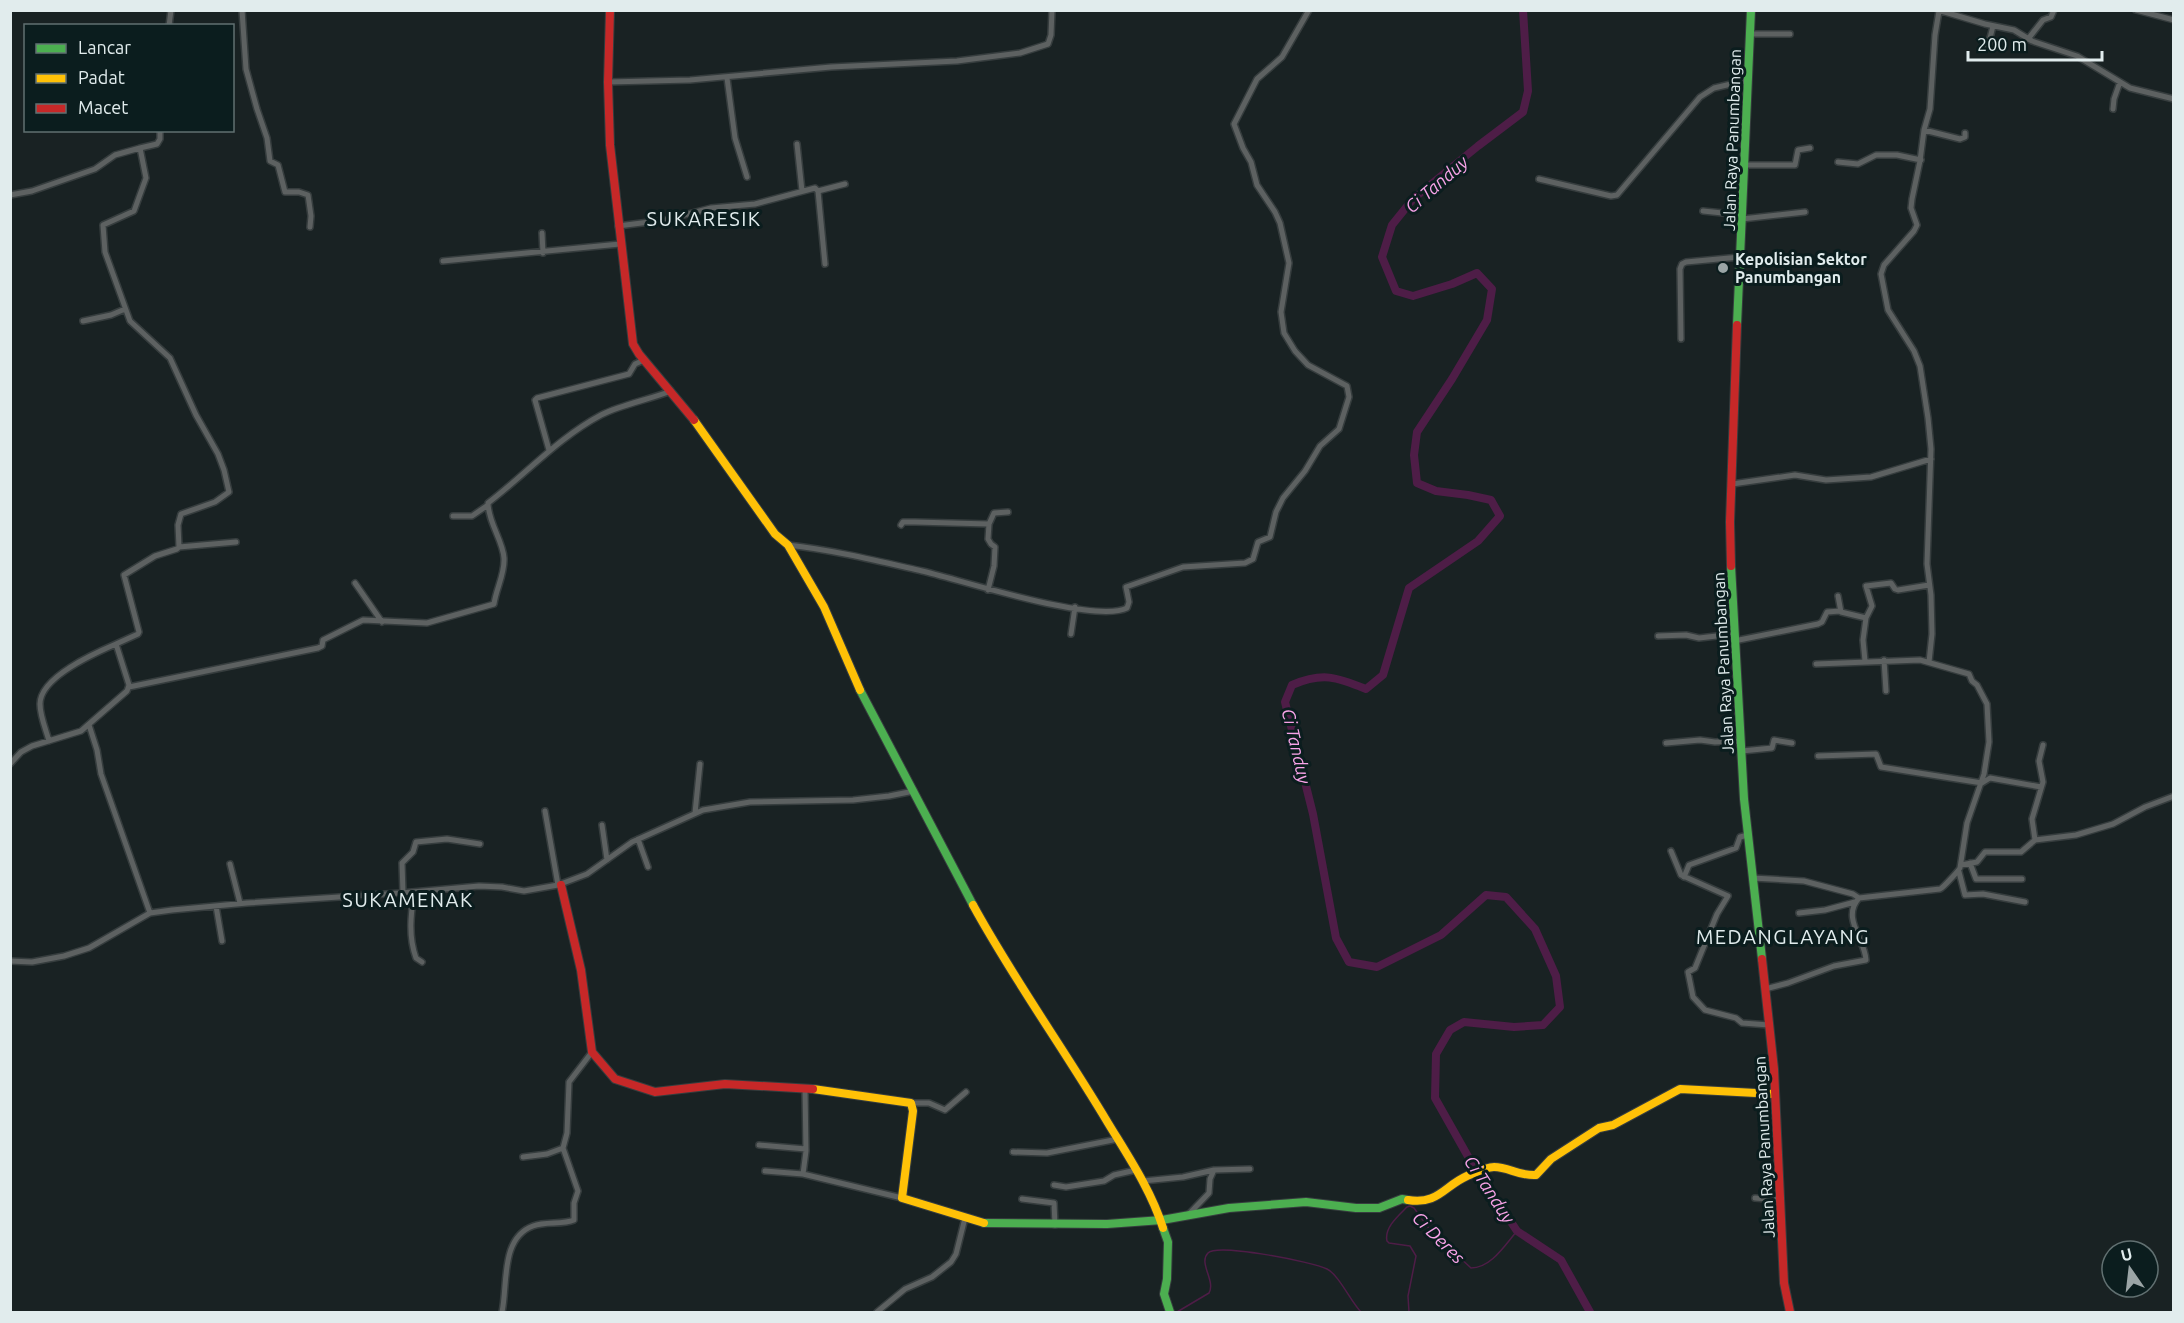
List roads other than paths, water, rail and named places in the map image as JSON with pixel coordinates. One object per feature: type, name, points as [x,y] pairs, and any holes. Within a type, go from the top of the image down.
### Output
[{"type":"street","points":[[242,10],[246,69],[267,138],[270,161],[277,164],[285,192],[299,192],[308,195],[310,227]]},
{"type":"street","points":[[610,10],[609,137],[632,339],[636,350],[692,417],[775,534],[788,545],[824,607],[863,698],[948,859],[998,948],[1072,1062],[1137,1170],[1162,1220],[1168,1242],[1167,1279],[1164,1294],[1170,1312]]},
{"type":"street","points":[[608,82],[727,78],[831,67],[957,61],[1020,53],[1048,44],[1051,35],[1052,10]]},
{"type":"street","points":[[788,545],[853,556],[924,572],[988,590],[1107,611],[1129,607],[1126,587],[1183,567],[1250,561],[1258,542],[1269,538],[1272,533],[1276,512],[1283,498],[1299,479],[1320,446],[1339,429],[1349,398],[1347,386],[1308,364],[1292,346],[1282,327],[1281,312],[1289,263],[1280,223],[1257,185],[1251,162],[1234,124],[1257,79],[1282,57],[1309,10]]},
{"type":"street","name":"Jalan Raya Panumbangan","points":[[1751,10],[1740,257],[1731,577],[1748,835],[1769,1025],[1775,1094],[1784,1283],[1790,1312]]},
{"type":"street","points":[[2028,39],[2043,20],[2051,17],[2055,10]]},
{"type":"street","points":[[2136,10],[2174,20]]},
{"type":"street","points":[[1929,662],[1932,634],[1927,564],[1931,459],[1929,428],[1920,366],[1914,351],[1888,310],[1881,274],[1884,265],[1917,225],[1911,208],[1931,102],[1938,11],[2014,30],[2028,39],[2077,56],[2135,89],[2174,99]]},
{"type":"street","points":[[1988,46],[1993,26]]},
{"type":"street","points":[[1750,34],[1790,34]]},
{"type":"street","points":[[727,78],[735,138],[747,177]]},
{"type":"street","points":[[1539,179],[1611,196],[1617,195],[1700,97],[1714,88],[1748,80]]},
{"type":"street","points":[[2113,109],[2120,82]]},
{"type":"street","points":[[1924,130],[1960,139],[1965,137],[1965,132]]},
{"type":"street","points":[[10,195],[32,191],[95,169],[115,155],[156,144],[159,141],[160,132]]},
{"type":"street","points":[[797,144],[802,191]]},
{"type":"street","points":[[140,148],[146,178],[134,210],[104,224],[105,252],[130,322],[171,361],[196,416],[218,454],[229,490],[215,502],[181,514],[178,525],[179,547]]},
{"type":"street","points":[[1745,165],[1795,165],[1798,150],[1810,148]]},
{"type":"street","points":[[1838,162],[1858,164],[1876,155],[1897,155],[1921,160]]},
{"type":"street","points":[[618,226],[665,220],[711,208],[755,204],[815,188],[818,191],[845,184]]},
{"type":"street","points":[[818,191],[825,264]]},
{"type":"street","points":[[1703,212],[1742,217],[1805,212]]},
{"type":"street","points":[[542,233],[543,253]]},
{"type":"street","points":[[442,261],[620,244]]},
{"type":"street","points":[[1681,339],[1680,269],[1682,264],[1740,257]]},
{"type":"street","points":[[83,321],[111,315],[125,309]]},
{"type":"street","points":[[549,450],[535,400],[537,398],[629,374],[635,364],[644,360]]},
{"type":"street","points":[[453,516],[472,516],[488,505],[549,450],[599,416],[671,391]]},
{"type":"street","points":[[1732,484],[1795,475],[1826,480],[1870,477],[1931,459]]},
{"type":"street","points":[[10,764],[25,750],[89,725],[129,687],[318,648],[322,646],[323,640],[363,620],[427,623],[494,603],[504,555],[488,505]]},
{"type":"street","points":[[988,590],[995,550],[988,539],[989,524],[994,513],[1008,513]]},
{"type":"street","points":[[901,525],[903,522],[989,524]]},
{"type":"street","points":[[49,741],[40,704],[46,688],[66,670],[139,632],[124,575],[145,561],[179,547],[236,542]]},
{"type":"street","points":[[1865,661],[1863,640],[1866,618],[1872,606],[1866,586],[1890,582],[1898,590],[1929,585]]},
{"type":"street","points":[[355,583],[382,622]]},
{"type":"street","points":[[1838,596],[1840,611]]},
{"type":"street","points":[[1071,634],[1075,607]]},
{"type":"street","points":[[1658,636],[1734,637],[1819,624],[1827,612],[1840,611],[1866,618]]},
{"type":"street","points":[[116,644],[129,687]]},
{"type":"street","points":[[1884,660],[1886,691]]},
{"type":"street","points":[[1816,664],[1920,660],[1969,674],[1987,704],[1989,742],[1982,783],[1967,823],[1959,872],[1965,896],[1983,894],[2025,902]]},
{"type":"street","points":[[89,725],[97,750],[101,774],[150,913]]},
{"type":"street","points":[[1666,743],[1694,740],[1741,741]]},
{"type":"street","points":[[1742,751],[1772,748],[1774,740],[1792,743]]},
{"type":"street","points":[[2035,840],[2032,819],[2043,779],[2039,761],[2043,745]]},
{"type":"street","points":[[1818,756],[1876,754],[1881,767],[1982,783],[1990,778],[2041,787]]},
{"type":"street","points":[[695,813],[700,764]]},
{"type":"street","points":[[10,961],[32,962],[64,956],[89,948],[150,913],[240,903],[489,885],[524,891],[560,885],[580,878],[638,839],[695,813],[750,802],[853,800],[914,791]]},
{"type":"street","points":[[1961,865],[1978,861],[1985,852],[2021,852],[2035,840],[2076,835],[2113,824],[2145,807],[2174,796]]},
{"type":"street","points":[[545,811],[581,970],[592,1052],[615,1080],[655,1092],[725,1084],[805,1089],[911,1103],[929,1103],[945,1110],[966,1092]]},
{"type":"street","points":[[602,825],[607,860]]},
{"type":"street","points":[[1683,876],[1689,865],[1736,848],[1740,837],[1748,835]]},
{"type":"street","points":[[403,893],[402,863],[413,852],[416,842],[447,839],[480,844]]},
{"type":"street","points":[[638,839],[648,867]]},
{"type":"street","points":[[1671,851],[1677,870],[1683,876],[1728,896],[1717,914],[1696,965],[1688,972],[1693,997],[1707,1011],[1736,1018],[1740,1022],[1769,1025]]},
{"type":"street","points":[[1970,863],[1976,879],[2022,879]]},
{"type":"street","points":[[230,864],[240,903]]},
{"type":"street","points":[[1799,913],[1825,910],[1857,900],[1938,890],[1959,872]]},
{"type":"street","points":[[1752,878],[1804,881],[1853,894],[1857,900]]},
{"type":"street","points":[[414,892],[411,934],[416,958],[422,962]]},
{"type":"street","points":[[1765,989],[1834,966],[1866,960],[1852,916],[1857,900]]},
{"type":"street","points":[[216,906],[222,941]]},
{"type":"street","points":[[502,1312],[509,1257],[515,1239],[521,1231],[535,1225],[574,1220],[574,1203],[578,1191],[563,1148],[567,1134],[568,1082],[592,1052]]},
{"type":"street","points":[[803,1174],[806,1149],[805,1089]]},
{"type":"street","points":[[765,1172],[803,1174],[902,1198],[965,1218],[996,1225],[1162,1220],[1229,1208],[1306,1202],[1366,1209],[1388,1206],[1402,1199],[1420,1202],[1442,1194],[1465,1177],[1494,1167],[1524,1176],[1536,1175],[1551,1159],[1599,1128],[1619,1122],[1680,1089],[1775,1094]]},
{"type":"street","points":[[902,1198],[913,1111],[911,1103]]},
{"type":"street","points":[[1013,1152],[1047,1153],[1118,1139]]},
{"type":"street","points":[[759,1144],[806,1149]]},
{"type":"street","points":[[523,1157],[547,1154],[563,1148]]},
{"type":"street","points":[[1143,1181],[1183,1177],[1214,1170],[1250,1169]]},
{"type":"street","points":[[1054,1185],[1074,1186],[1104,1181],[1113,1175],[1137,1170]]},
{"type":"street","points":[[1186,1217],[1209,1193],[1210,1179],[1214,1170]]},
{"type":"street","points":[[1755,1198],[1780,1200]]},
{"type":"street","points":[[1022,1199],[1054,1203],[1055,1225]]},
{"type":"street","points":[[877,1312],[900,1292],[932,1277],[951,1262],[956,1254],[965,1218]]},
{"type":"waterway","name":"Ci Tanduy","points":[[1523,10],[1528,91],[1523,112],[1413,199],[1392,225],[1382,257],[1396,291],[1413,296],[1452,284],[1477,273],[1492,289],[1487,320],[1417,432],[1414,455],[1417,483],[1436,491],[1491,500],[1500,516],[1478,541],[1409,588],[1383,675],[1366,689],[1338,679],[1312,678],[1292,685],[1285,702],[1313,814],[1336,938],[1349,962],[1377,967],[1441,935],[1486,895],[1506,897],[1535,929],[1556,976],[1560,1007],[1543,1025],[1514,1027],[1464,1022],[1450,1030],[1436,1054],[1435,1098],[1470,1160],[1517,1231],[1561,1260],[1590,1312]]},
{"type":"waterway","name":"Ci Deres","points":[[1409,1312],[1408,1296],[1416,1256],[1410,1246],[1387,1241],[1392,1223],[1407,1207],[1414,1208],[1430,1230],[1471,1268],[1491,1260],[1517,1231]]},
{"type":"waterway","name":"Ci Deres","points":[[1177,1312],[1209,1293],[1211,1288],[1205,1262],[1208,1253],[1229,1250],[1286,1258],[1327,1269],[1336,1277],[1361,1312]]},
{"type":"place","name":"Kepolisian Sektor Panumbangan","points":[[1723,268]]},
{"type":"district","name":"SUKARESIK","points":[[704,218]]},
{"type":"district","name":"SUKAMENAK","points":[[408,899]]},
{"type":"district","name":"MEDANGLAYANG","points":[[1783,936]]}]
